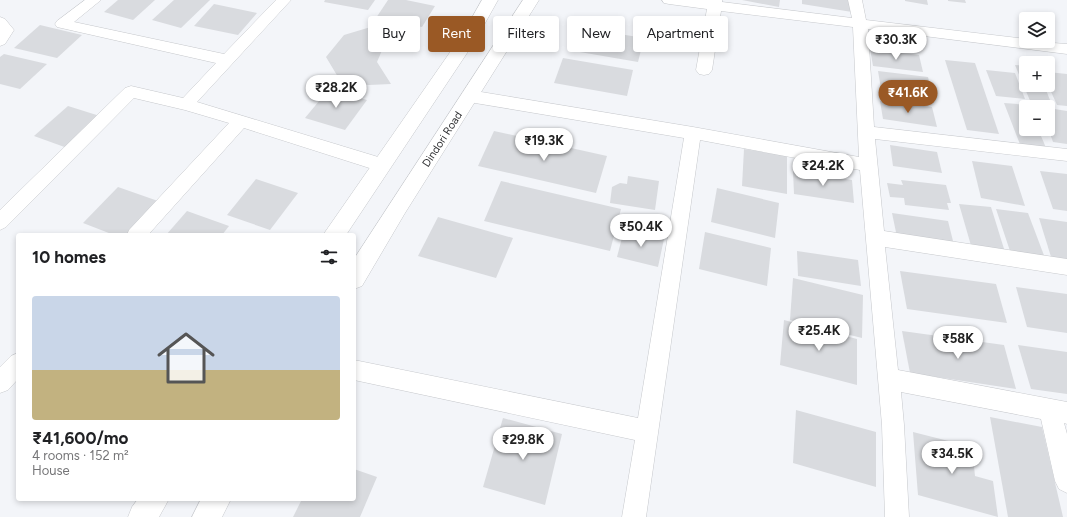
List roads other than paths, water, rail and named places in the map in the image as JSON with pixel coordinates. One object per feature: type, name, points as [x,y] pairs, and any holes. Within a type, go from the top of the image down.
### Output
[{"type":"main road","points":[[335,233],[469,37],[490,0]]},
{"type":"main road","name":"Dindori Road","points":[[356,276],[530,0]]},
{"type":"main road","points":[[142,517],[154,501]]},
{"type":"main road","points":[[206,517],[216,501]]},
{"type":"street","points":[[94,0],[62,24],[228,60]]},
{"type":"street","points":[[186,104],[284,0]]},
{"type":"street","points":[[669,0],[715,3],[860,24],[1067,49]]},
{"type":"street","points":[[855,0],[860,24],[868,165],[893,425],[897,517]]},
{"type":"street","points":[[704,70],[715,3]]},
{"type":"street","points":[[0,22],[7,30],[0,41]]},
{"type":"street","points":[[0,222],[131,92],[186,104],[382,165]]},
{"type":"street","points":[[469,96],[693,133],[868,165]]},
{"type":"street","points":[[138,233],[241,121]]},
{"type":"street","points":[[866,132],[1067,155]]},
{"type":"street","points":[[634,517],[693,133]]},
{"type":"street","points":[[876,238],[1067,267]]},
{"type":"street","points":[[0,383],[16,365]]},
{"type":"street","points":[[356,370],[647,431]]},
{"type":"street","points":[[889,379],[1058,411],[1067,481]]}]
